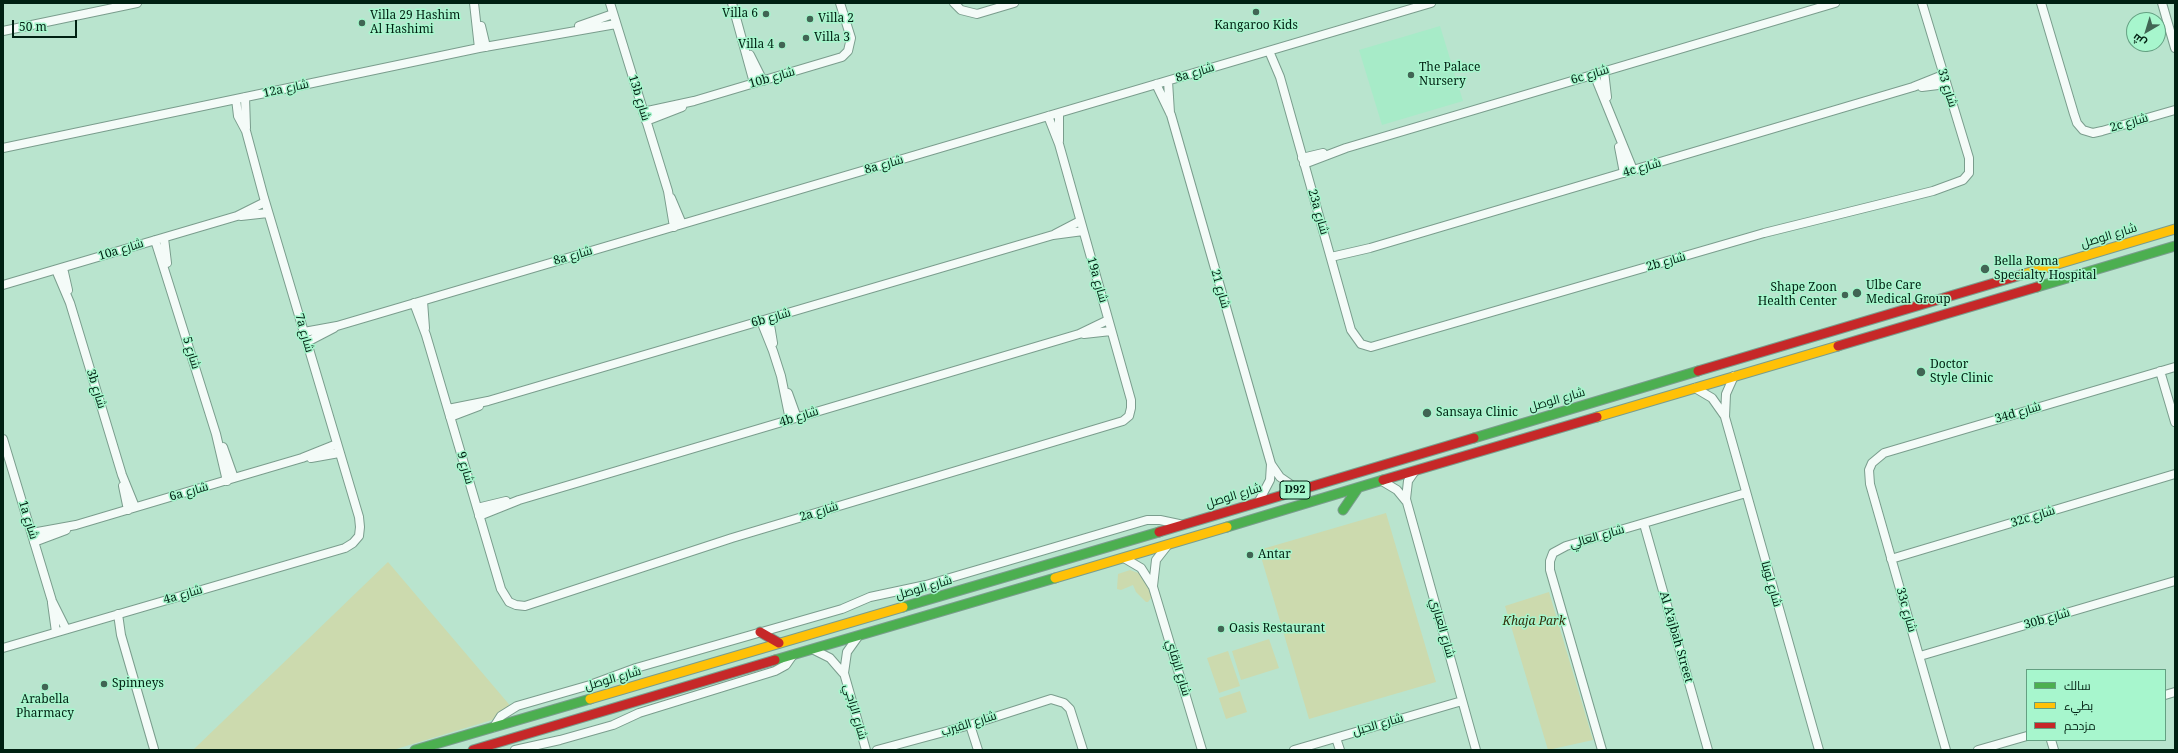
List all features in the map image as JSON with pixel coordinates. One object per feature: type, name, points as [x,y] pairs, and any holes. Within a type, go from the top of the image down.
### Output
[{"type":"main road","name":"شارع الوصل","points":[[416,750],[1182,525],[1301,488],[2175,229]]},
{"type":"main road","name":"D92","points":[[473,750],[2175,246]]},
{"type":"main road","points":[[1978,276],[1992,284]]},
{"type":"main road","points":[[1726,362],[1736,349]]},
{"type":"main road","points":[[1660,382],[1667,388],[1664,397]]},
{"type":"main road","points":[[1343,510],[1358,488]]},
{"type":"main road","points":[[760,632],[779,643]]},
{"type":"street","points":[[3,31],[137,3]]},
{"type":"street","points":[[474,3],[483,48]]},
{"type":"street","name":"13b شارع","points":[[610,3],[678,225]]},
{"type":"street","points":[[732,3],[746,48],[754,83]]},
{"type":"street","name":"10b شارع","points":[[643,112],[694,101],[836,60],[848,51],[851,38],[840,3]]},
{"type":"street","points":[[954,3],[961,10],[977,14],[1014,3]]},
{"type":"street","name":"8a شارع","points":[[304,332],[336,326],[423,301],[1431,3]]},
{"type":"street","name":"6c شارع","points":[[1303,161],[1835,3]]},
{"type":"street","name":"شارع 33","points":[[1922,3],[1944,80],[1969,158],[1968,173]]},
{"type":"street","name":"2c شارع","points":[[2042,3],[2074,114],[2077,123],[2084,130],[2092,133],[2102,131],[2175,110]]},
{"type":"street","points":[[2162,3],[2175,48]]},
{"type":"street","name":"12a شارع","points":[[569,31],[613,14]]},
{"type":"street","name":"12a شارع","points":[[3,148],[483,48],[569,31],[616,24]]},
{"type":"street","points":[[746,48],[763,81]]},
{"type":"street","name":"23a شارع","points":[[1272,50],[1351,330],[1361,344]]},
{"type":"street","points":[[1604,71],[1608,104]]},
{"type":"street","points":[[1594,74],[1608,104],[1619,138],[1632,170]]},
{"type":"street","name":"4c شارع","points":[[1332,261],[1370,248],[1632,170],[1913,87],[1944,80]]},
{"type":"street","name":"شارع 21","points":[[1168,81],[1170,114]]},
{"type":"street","name":"شارع 21","points":[[1156,84],[1170,114],[1271,464],[1270,480],[1259,501]]},
{"type":"street","name":"7a شارع","points":[[245,97],[246,131]]},
{"type":"street","name":"7a شارع","points":[[236,99],[238,116],[246,131],[268,213],[358,517],[360,527],[359,536]]},
{"type":"street","name":"10b شارع","points":[[646,121],[694,101]]},
{"type":"street","name":"19a شارع","points":[[1059,113],[1059,144]]},
{"type":"street","name":"19a شارع","points":[[1048,116],[1059,144],[1131,400],[1129,416]]},
{"type":"street","points":[[1619,138],[1624,173]]},
{"type":"street","name":"2b شارع","points":[[1361,344],[1371,347],[1382,345],[1764,233],[1957,184],[1968,173]]},
{"type":"street","name":"10a شارع","points":[[3,285],[239,215],[265,202]]},
{"type":"street","name":"10a شارع","points":[[239,215],[268,213]]},
{"type":"street","name":"6b شارع","points":[[1053,236],[1080,221]]},
{"type":"street","name":"6b شارع","points":[[448,409],[488,401],[1053,236],[1083,231]]},
{"type":"street","name":"شارع 5","points":[[164,238],[166,272]]},
{"type":"street","name":"شارع 5","points":[[155,240],[231,480]]},
{"type":"street","name":"3b شارع","points":[[60,269],[132,509]]},
{"type":"street","name":"شارع 9","points":[[423,301],[425,331]]},
{"type":"street","name":"شارع 9","points":[[414,303],[425,331],[501,589],[509,602]]},
{"type":"street","points":[[765,320],[793,419]]},
{"type":"street","name":"4b شارع","points":[[478,512],[1080,334],[1108,320]]},
{"type":"street","name":"8a شارع","points":[[307,342],[336,326]]},
{"type":"street","name":"4b شارع","points":[[1080,334],[1111,331]]},
{"type":"street","name":"34d شارع","points":[[1869,470],[1878,457],[1884,453],[2175,366]]},
{"type":"street","points":[[2160,371],[2175,422]]},
{"type":"street","name":"شارع لوينا","points":[[1734,376],[1726,394],[1725,417],[1819,750]]},
{"type":"street","name":"شارع لوينا","points":[[1695,388],[1712,398],[1725,417]]},
{"type":"street","name":"6b شارع","points":[[450,417],[488,401]]},
{"type":"street","name":"2a شارع","points":[[509,602],[516,605],[525,606],[732,538],[1116,424],[1129,416]]},
{"type":"street","name":"1a شارع","points":[[3,439],[52,600],[66,629]]},
{"type":"street","name":"6a شارع","points":[[32,533],[76,525],[132,509],[302,458],[336,444]]},
{"type":"street","name":"6a شارع","points":[[302,458],[339,453]]},
{"type":"street","name":"شارع 21","points":[[1271,464],[1283,480],[1301,488]]},
{"type":"street","name":"33c شارع","points":[[1869,470],[1870,484],[1946,750]]},
{"type":"street","name":"شارع العباري","points":[[1415,471],[1406,487],[1408,505],[1476,750]]},
{"type":"street","name":"32c شارع","points":[[1891,559],[2175,474]]},
{"type":"street","name":"شارع العباري","points":[[1382,481],[1397,490],[1408,505]]},
{"type":"street","name":"شارع العالي","points":[[1602,750],[1552,578],[1550,561],[1554,553],[1566,546],[1746,493]]},
{"type":"street","points":[[494,727],[501,716],[517,706],[760,632],[842,609],[870,597],[926,586],[1147,520],[1160,520],[1182,525]]},
{"type":"street","name":"Al A’ajbah Street","points":[[1644,524],[1708,750]]},
{"type":"street","name":"6a شارع","points":[[34,542],[76,525]]},
{"type":"street","name":"4a شارع","points":[[3,648],[345,548],[353,543],[359,536]]},
{"type":"street","name":"شارع الرقاي","points":[[1153,587],[1156,560],[1169,544]]},
{"type":"street","name":"شارع الرقاي","points":[[1121,557],[1132,561],[1141,568],[1153,587],[1202,750]]},
{"type":"street","name":"30b شارع","points":[[1920,656],[2175,581]]},
{"type":"street","name":"1a شارع","points":[[52,600],[56,632]]},
{"type":"street","points":[[115,615],[154,749]]},
{"type":"street","name":"شارع الراجي","points":[[860,635],[847,652],[844,673],[866,750]]},
{"type":"street","name":"شارع الراجي","points":[[812,649],[830,658],[844,673]]},
{"type":"street","points":[[515,750],[560,740],[613,725],[639,713],[775,671],[786,665],[793,655]]},
{"type":"street","name":"شارع القيرب","points":[[877,750],[970,725],[1047,700],[1060,701],[1067,706],[1072,713],[1083,750]]},
{"type":"street","name":"شارع الحبل","points":[[1294,750],[1462,701]]},
{"type":"street","points":[[970,725],[978,750]]},
{"type":"street","points":[[1978,750],[2026,736]]},
{"type":"street","points":[[1336,738],[1340,750]]},
{"type":"shaded area","name":"The Palace Nursery","points":[[1440,26],[1463,101],[1382,125],[1359,50]]},
{"type":"green space","points":[[1386,513],[1436,682],[1309,719],[1259,550]]},
{"type":"green space","points":[[388,562],[515,713],[393,750],[193,750]]},
{"type":"green space","points":[[1130,570],[1141,574],[1154,594],[1148,602],[1146,602],[1136,592],[1133,585],[1121,590],[1117,589],[1118,574]]},
{"type":"green space","name":"Khaja Park","points":[[1549,592],[1593,740],[1548,750],[1505,606]]},
{"type":"green space","points":[[1269,639],[1279,668],[1241,680],[1232,651]]},
{"type":"green space","points":[[1228,651],[1240,686],[1219,693],[1207,658]]},
{"type":"green space","points":[[1240,691],[1247,712],[1226,719],[1219,698]]},
{"type":"traffic: fast","points":[[2037,287],[2175,246]]},
{"type":"traffic: fast","points":[[1474,438],[1698,371]]},
{"type":"traffic: fast","points":[[1227,527],[1383,480]]},
{"type":"traffic: fast","points":[[1343,510],[1358,488]]},
{"type":"traffic: fast","points":[[903,607],[1159,532]]},
{"type":"traffic: fast","points":[[775,660],[1055,578]]},
{"type":"traffic: fast","points":[[415,750],[590,699]]},
{"type":"traffic: slow","points":[[2021,275],[2175,229]]},
{"type":"traffic: slow","points":[[1597,417],[1838,346]]},
{"type":"traffic: slow","points":[[1055,578],[1227,527]]},
{"type":"traffic: slow","points":[[590,699],[903,607]]},
{"type":"traffic: jam","points":[[1698,371],[2021,275]]},
{"type":"traffic: jam","points":[[1838,346],[2037,287]]},
{"type":"traffic: jam","points":[[1383,480],[1597,417]]},
{"type":"traffic: jam","points":[[1159,532],[1474,438]]},
{"type":"traffic: jam","points":[[760,632],[779,643]]},
{"type":"traffic: jam","points":[[473,750],[775,660]]},
{"type":"place","name":"Kangaroo Kids","points":[[1256,12]]},
{"type":"place","name":"Villa 6","points":[[766,14]]},
{"type":"place","name":"Villa 2","points":[[810,19]]},
{"type":"place","name":"Villa 29 Hashim Al Hashimi","points":[[362,23]]},
{"type":"place","name":"Villa 3","points":[[806,38]]},
{"type":"place","name":"Villa 4","points":[[782,45]]},
{"type":"place","name":"The Palace Nursery","points":[[1411,75]]},
{"type":"place","name":"Bella Roma Specialty Hospital","points":[[1985,269]]},
{"type":"place","name":"Ulbe Care Medical Group","points":[[1857,293]]},
{"type":"place","name":"Shape Zoon Health Center","points":[[1845,295]]},
{"type":"place","name":"Doctor Style Clinic","points":[[1921,372]]},
{"type":"place","name":"Sansaya Clinic","points":[[1427,413]]},
{"type":"place","name":"Antar","points":[[1250,555]]},
{"type":"place","name":"Oasis Restaurant","points":[[1221,629]]},
{"type":"place","name":"Spinneys","points":[[104,684]]},
{"type":"place","name":"Arabella Pharmacy","points":[[45,687]]}]
